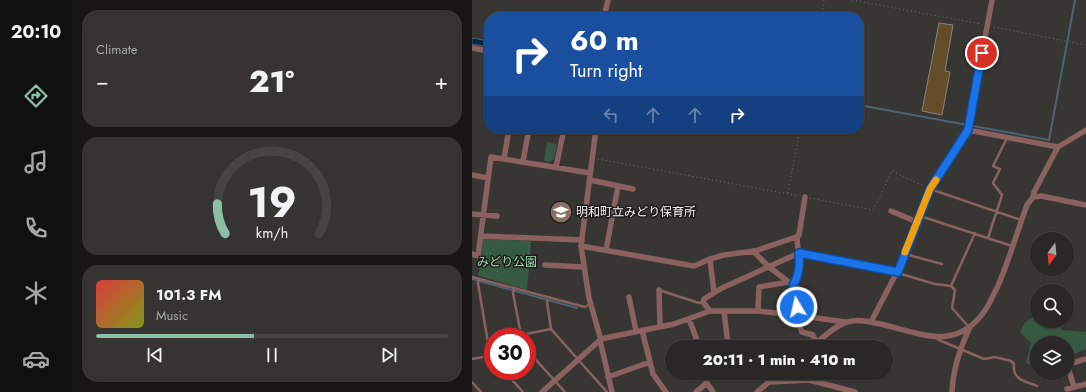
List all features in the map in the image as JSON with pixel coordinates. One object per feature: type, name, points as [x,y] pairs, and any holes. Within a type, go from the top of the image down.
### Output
[{"type":"street","points":[[605,12],[608,0]]},
{"type":"street","points":[[871,322],[898,272],[930,189],[968,130],[992,0]]},
{"type":"street","points":[[472,48],[484,50]]},
{"type":"street","points":[[968,130],[1058,147]]},
{"type":"street","points":[[542,392],[600,340],[689,319],[710,311],[758,311],[846,322],[861,320],[936,337],[953,335],[962,332],[981,315],[990,303],[1005,269],[1027,205],[1033,198],[1034,192],[1058,147],[1086,130]]},
{"type":"street","points":[[504,159],[508,134]]},
{"type":"street","points":[[523,162],[528,134]]},
{"type":"street","points":[[556,167],[563,134]]},
{"type":"street","points":[[595,134],[581,243],[583,267],[612,392]]},
{"type":"street","points":[[472,254],[478,256],[491,157],[590,173]]},
{"type":"street","points":[[472,175],[488,178]]},
{"type":"street","points":[[590,180],[633,189]]},
{"type":"street","points":[[606,250],[618,186]]},
{"type":"street","points":[[1033,198],[1041,196],[1086,205]]},
{"type":"street","points":[[758,311],[759,287],[790,284],[796,281],[800,260],[797,236],[799,235],[805,197]]},
{"type":"street","points":[[891,211],[917,222]]},
{"type":"street","points":[[472,214],[497,216]]},
{"type":"street","points":[[481,236],[512,238],[521,237],[581,243],[606,250],[694,266],[710,259],[724,255],[753,251],[797,236]]},
{"type":"street","points":[[753,251],[769,267],[790,284],[796,315],[802,332],[813,335],[815,340]]},
{"type":"street","points":[[710,311],[703,302],[704,299],[722,288],[799,253],[898,272]]},
{"type":"street","points":[[710,259],[714,293]]},
{"type":"street","points":[[545,265],[583,267]]},
{"type":"street","points":[[659,290],[660,326]]},
{"type":"street","points":[[629,297],[650,362],[652,374],[666,392]]},
{"type":"street","points":[[724,311],[727,340]]},
{"type":"street","points":[[689,319],[697,340]]},
{"type":"street","points":[[823,340],[846,322]]},
{"type":"street","points":[[952,392],[955,368],[960,349],[969,327]]},
{"type":"street","points":[[1074,387],[1068,367],[1072,363],[1086,359]]},
{"type":"street","points":[[608,377],[650,362]]},
{"type":"street","points":[[706,380],[712,392]]},
{"type":"street","points":[[757,392],[771,380]]},
{"type":"street","points":[[769,382],[809,380],[855,392]]},
{"type":"street","points":[[696,392],[707,383]]},
{"type":"street","points":[[1067,389],[1086,384]]},
{"type":"lane","points":[[988,238],[1002,195],[993,184],[1000,170],[993,166],[1007,137]]},
{"type":"lane","points":[[930,189],[1021,220]]},
{"type":"lane","points":[[920,216],[975,233],[1013,247]]},
{"type":"lane","points":[[951,286],[975,233]]},
{"type":"lane","points":[[905,254],[942,264]]},
{"type":"lane","points":[[898,272],[935,284],[951,286],[955,290],[952,308],[969,327]]},
{"type":"lane","points":[[472,277],[585,307],[591,304]]},
{"type":"lane","points":[[479,279],[478,283],[487,328]]},
{"type":"lane","points":[[514,288],[513,293],[520,328]]},
{"type":"lane","points":[[659,290],[703,302]]},
{"type":"lane","points":[[548,297],[547,302],[551,329],[608,392]]},
{"type":"lane","points":[[536,332],[551,329]]},
{"type":"lane","points":[[936,337],[939,340],[984,359],[995,357],[1011,361],[1014,364],[1013,371],[1015,375],[1020,379],[1038,386]]},
{"type":"lane","points":[[472,359],[484,357]]},
{"type":"lane","points":[[536,360],[565,392]]},
{"type":"lane","points":[[512,380],[523,392]]},
{"type":"lane","points":[[472,382],[481,392]]},
{"type":"path","points":[[822,12],[824,0]]},
{"type":"path","points":[[852,0],[1086,45]]},
{"type":"path","points":[[787,194],[799,134]]},
{"type":"path","points":[[592,158],[873,210],[892,171],[930,189]]},
{"type":"path","points":[[490,253],[492,255],[528,259],[529,244],[520,243],[521,237]]},
{"type":"path","points":[[496,278],[484,275],[483,273],[486,253],[490,253],[500,242]]},
{"type":"path","points":[[496,283],[499,255]]},
{"type":"green space","points":[[547,142],[557,144],[554,159],[550,162],[544,161]]},
{"type":"green space","name":"みどり公園","points":[[483,239],[531,241],[527,290],[479,276],[478,274]]},
{"type":"green space","points":[[1030,319],[1030,328],[1062,328],[1060,330],[1086,332],[1086,349],[1074,354],[1074,336],[1030,336],[1030,342],[1020,332],[1025,322]]},
{"type":"green space","points":[[1030,347],[1030,365],[1026,363]]},
{"type":"water","points":[[472,38],[484,40],[484,46],[472,44]]},
{"type":"building","points":[[939,23],[953,25],[945,71],[950,72],[942,115],[922,111]]},
{"type":"waterway","points":[[864,106],[1049,140],[1075,0]]},
{"type":"waterway","points":[[472,279],[577,308]]},
{"type":"slow traffic","points":[[905,252],[930,189],[936,180]]},
{"type":"place","name":"明和町立みどり保育所","points":[[561,212]]},
{"type":"route","points":[[797,307],[793,285],[796,281],[800,260],[799,253],[868,268],[898,272],[930,189],[968,130],[982,53]]}]
